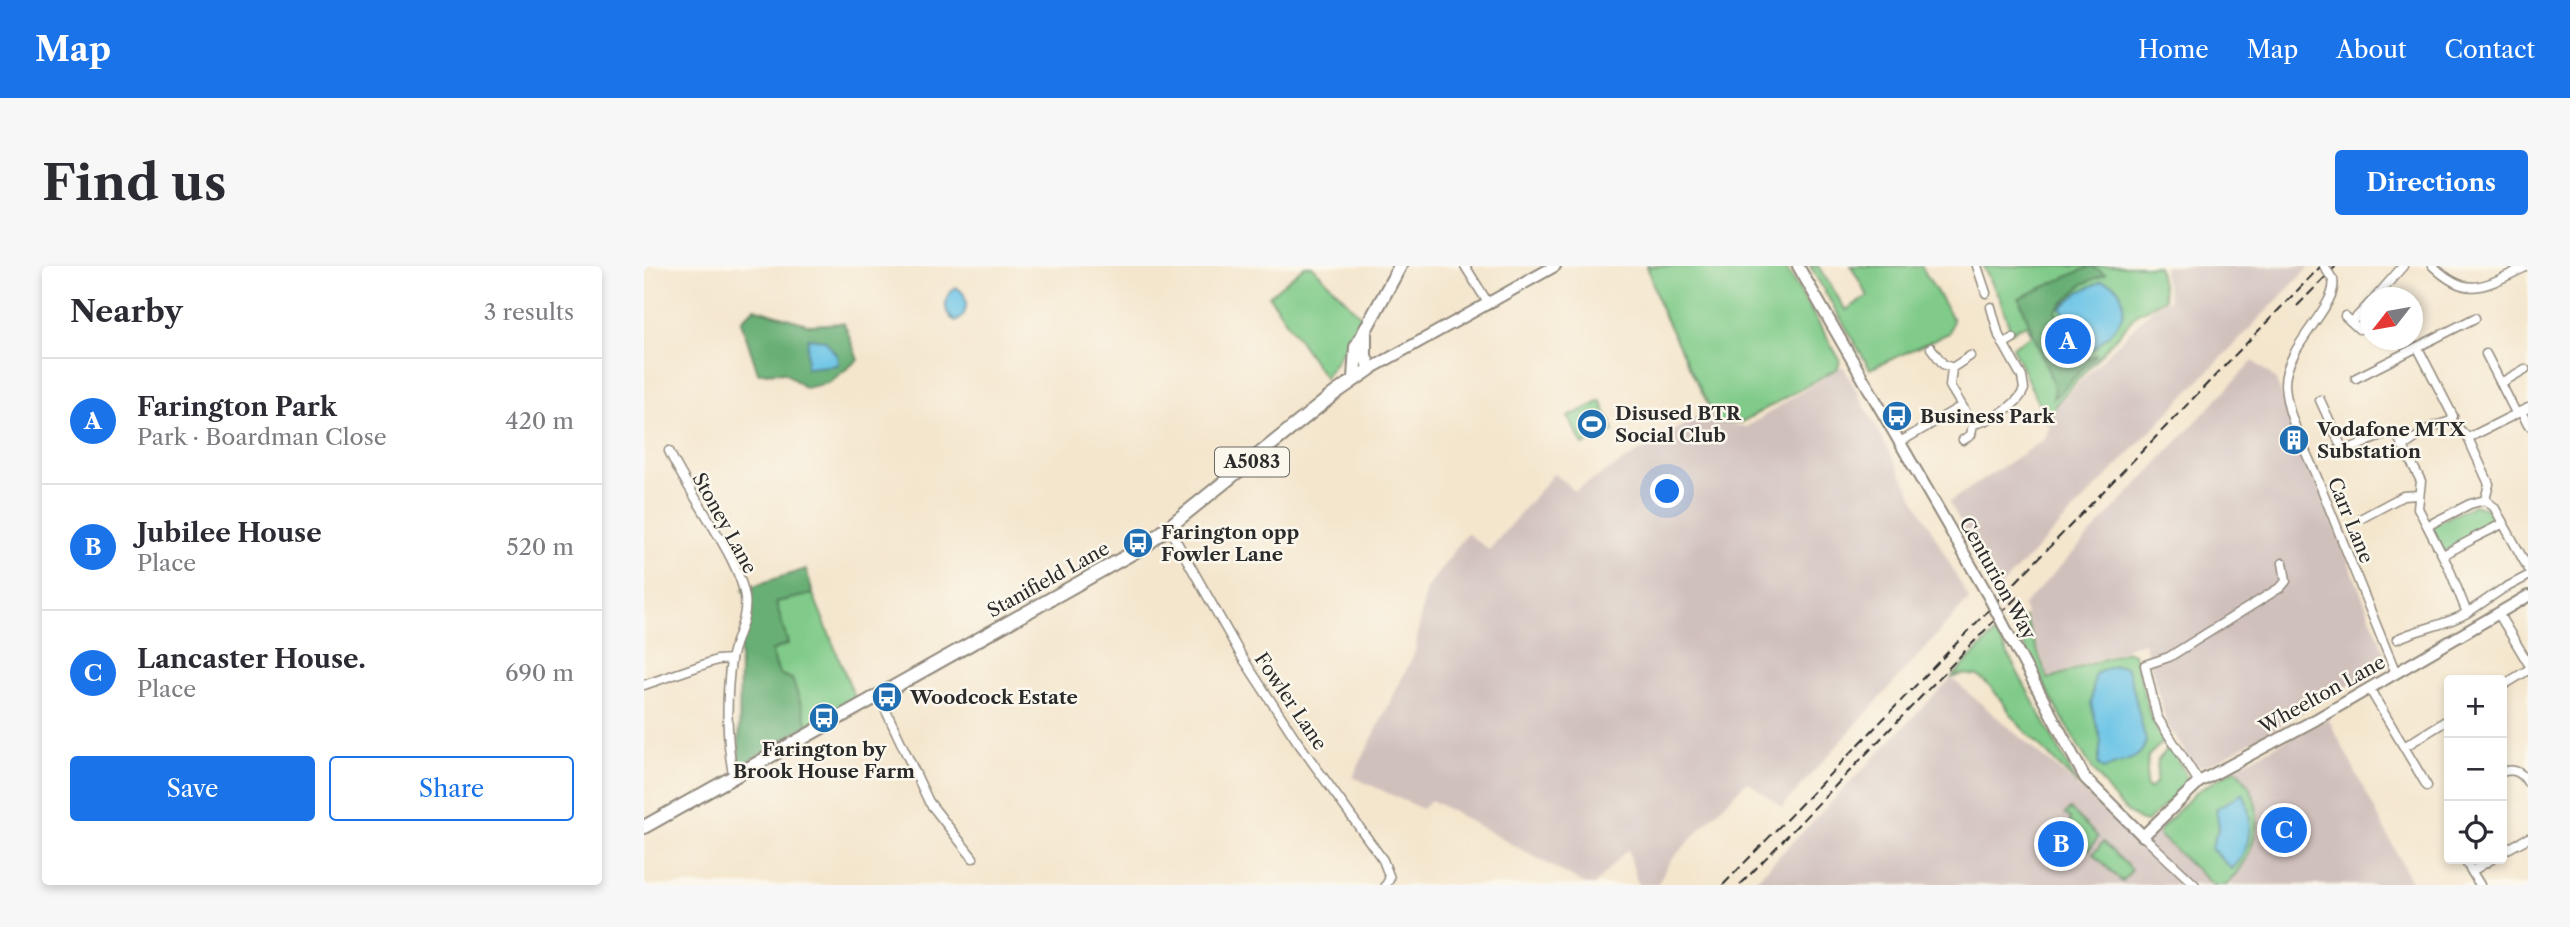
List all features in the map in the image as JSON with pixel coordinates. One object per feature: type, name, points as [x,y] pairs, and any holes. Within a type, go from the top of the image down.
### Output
[{"type":"main road","points":[[1354,379],[1354,355],[1400,266]]},
{"type":"main road","points":[[1365,332],[1365,356],[1370,369]]},
{"type":"main road","name":"Stanifield Lane","points":[[644,827],[1145,546],[1170,530],[1354,379],[1370,369]]},
{"type":"street","points":[[1465,266],[1488,303]]},
{"type":"street","name":"Stanifield Lane","points":[[1370,369],[1555,266]]},
{"type":"street","name":"Centurion Way","points":[[1798,266],[1989,597],[2085,778],[2195,885]]},
{"type":"street","points":[[1977,266],[1986,293]]},
{"type":"street","name":"Carr Lane","points":[[2324,266],[2333,280],[2330,298],[2300,341],[2286,367],[2285,386],[2301,438],[2396,673]]},
{"type":"street","points":[[2385,287],[2403,266]]},
{"type":"street","points":[[2433,266],[2454,284],[2478,288],[2528,266]]},
{"type":"street","points":[[1973,424],[1982,422],[2023,394],[2022,377],[2003,344],[1991,307]]},
{"type":"street","points":[[2359,328],[2348,319],[2360,310]]},
{"type":"street","points":[[2423,345],[2475,318]]},
{"type":"street","points":[[2003,344],[2013,338]]},
{"type":"street","points":[[1931,348],[1943,364],[1952,368]]},
{"type":"street","points":[[2356,378],[2414,350]]},
{"type":"street","points":[[2419,350],[2453,416],[2452,421],[2468,438],[2489,484],[2485,500]]},
{"type":"street","points":[[2486,354],[2528,425]]},
{"type":"street","points":[[1963,440],[1971,435],[1973,424],[1960,407],[1950,386],[1952,368],[1970,356]]},
{"type":"street","points":[[2501,383],[2525,369]]},
{"type":"street","points":[[2320,400],[2343,450],[2357,448],[2389,432],[2397,435],[2421,481],[2418,508],[2429,525],[2467,613]]},
{"type":"street","points":[[1900,442],[1960,407]]},
{"type":"street","points":[[2468,438],[2522,411]]},
{"type":"street","points":[[2404,446],[2432,427],[2452,421]]},
{"type":"street","name":"Stoney Lane","points":[[670,451],[682,481],[738,572],[746,600],[743,625],[731,659],[730,759],[734,778]]},
{"type":"street","points":[[2364,513],[2410,494],[2418,495]]},
{"type":"street","points":[[2429,525],[2470,504],[2485,500],[2494,506],[2528,568]]},
{"type":"street","points":[[2443,555],[2504,523]]},
{"type":"street","name":"Fowler Lane","points":[[1170,530],[1249,668],[1297,741],[1383,860],[1390,878],[1386,885]]},
{"type":"street","points":[[2199,782],[2161,726],[2145,665],[2169,657],[2281,587],[2287,574],[2283,563]]},
{"type":"street","points":[[2396,639],[2414,631],[2448,624],[2528,576]]},
{"type":"street","name":"Wheelton Lane","points":[[2143,836],[2199,782],[2528,596]]},
{"type":"street","points":[[2498,613],[2528,663]]},
{"type":"street","points":[[644,685],[717,660],[731,659]]},
{"type":"street","points":[[2507,683],[2528,670]]},
{"type":"street","points":[[2368,688],[2427,786]]},
{"type":"street","points":[[878,696],[929,802],[973,858]]},
{"type":"street","points":[[2404,747],[2444,722]]},
{"type":"street","points":[[2507,772],[2523,774],[2528,783]]},
{"type":"street","points":[[2507,849],[2528,838]]},
{"type":"street","points":[[2467,864],[2480,885]]},
{"type":"street","points":[[2472,871],[2483,864]]},
{"type":"shaded area","points":[[2165,266],[2310,266],[1999,588],[1949,502],[2045,439],[2057,405],[2154,307],[2170,299],[2163,273]]},
{"type":"shaded area","points":[[2253,361],[2275,378],[2389,663],[2219,760],[2201,767],[2191,761],[2167,725],[2144,642],[2049,677],[2023,606]]},
{"type":"shaded area","points":[[1843,366],[1969,599],[1782,807],[1747,781],[1670,861],[1657,885],[1638,885],[1628,849],[1594,885],[1586,885],[1431,800],[1422,809],[1353,777],[1415,652],[1425,591],[1467,533],[1489,550],[1554,473],[1574,491],[1707,411],[1716,422],[1746,427]]},
{"type":"shaded area","points":[[1951,678],[2142,841],[2228,771],[2328,718],[2413,885],[1751,885]]},
{"type":"green space","points":[[1305,266],[1312,266],[1363,318],[1325,378],[1269,296]]},
{"type":"green space","points":[[1647,266],[1785,266],[1840,360],[1838,368],[1740,423],[1717,422],[1662,312]]},
{"type":"green space","points":[[1810,266],[1818,266],[1846,310],[1868,296],[1851,266],[1921,266],[1953,319],[1949,333],[1870,369]]},
{"type":"green space","points":[[1983,266],[2158,266],[2165,299],[2138,313],[2056,404],[2048,423],[2012,347],[2032,335],[2026,324],[2011,332],[2000,299]]},
{"type":"green space","points":[[2091,266],[2105,274],[2083,284],[2055,311],[2071,344],[2088,358],[2097,354],[2053,399],[2055,388],[2019,298]]},
{"type":"green space","points":[[754,308],[810,325],[844,323],[858,360],[828,383],[805,388],[784,372],[758,373],[741,321]]},
{"type":"green space","name":"Disused BTR Social Club","points":[[1601,401],[1614,431],[1583,445],[1568,417]]},
{"type":"green space","points":[[2474,505],[2490,510],[2497,523],[2443,552],[2431,526]]},
{"type":"green space","points":[[806,569],[813,594],[776,602],[788,644],[771,651],[779,674],[792,679],[808,725],[739,767],[740,646],[751,608],[743,589]]},
{"type":"green space","points":[[813,594],[855,698],[808,725],[792,679],[779,674],[771,651],[788,644],[775,602]]},
{"type":"green space","points":[[2025,617],[2048,679],[2126,651],[2134,654],[2151,719],[2164,741],[2148,756],[2146,785],[2149,789],[2156,783],[2158,760],[2166,751],[2172,750],[2186,775],[2185,786],[2147,822],[2131,814],[2112,796],[2074,738],[2015,628]]},
{"type":"green space","points":[[1996,632],[2078,785],[2021,727],[1991,687],[1978,676],[1963,674],[1951,678]]},
{"type":"green space","points":[[2235,769],[2247,782],[2254,797],[2256,828],[2246,859],[2237,873],[2227,885],[2213,885],[2159,835],[2160,830],[2196,792]]},
{"type":"green space","points":[[2070,809],[2098,837],[2089,850],[2071,833],[2070,818],[2065,814]]},
{"type":"green space","points":[[2103,842],[2132,870],[2122,882],[2093,854]]},
{"type":"water","points":[[2102,281],[2112,284],[2119,291],[2124,306],[2123,313],[2111,332],[2095,348],[2089,350],[2076,340],[2061,308],[2079,292]]},
{"type":"water","points":[[956,287],[964,295],[966,304],[963,314],[956,322],[948,314],[946,305],[949,295]]},
{"type":"water","points":[[808,338],[825,340],[837,356],[838,365],[806,368]]},
{"type":"water","points":[[2114,666],[2126,667],[2130,676],[2146,742],[2134,758],[2104,769],[2098,764],[2101,741],[2091,704],[2095,674]]},
{"type":"water","points":[[2243,793],[2249,813],[2249,833],[2244,853],[2232,869],[2211,848],[2219,827],[2216,809]]},
{"type":"railway","points":[[1723,885],[2321,266]]},
{"type":"railway","points":[[2297,306],[2336,266]]},
{"type":"railway","points":[[1740,885],[2018,596]]},
{"type":"place","name":"Farington Park","points":[[2068,341]]},
{"type":"place","name":"Business Park","points":[[1897,416]]},
{"type":"place","name":"Disused BTR Social Club","points":[[1592,424]]},
{"type":"place","name":"Vodafone MTX Substation","points":[[2294,440]]},
{"type":"place","name":"Farington opp Fowler Lane","points":[[1138,543]]},
{"type":"place","name":"Woodcock Estate","points":[[887,697]]},
{"type":"place","name":"Farington by Brook House Farm","points":[[824,718]]},
{"type":"place","name":"Lancaster House.","points":[[2284,830]]},
{"type":"place","name":"Jubilee House","points":[[2061,844]]}]
